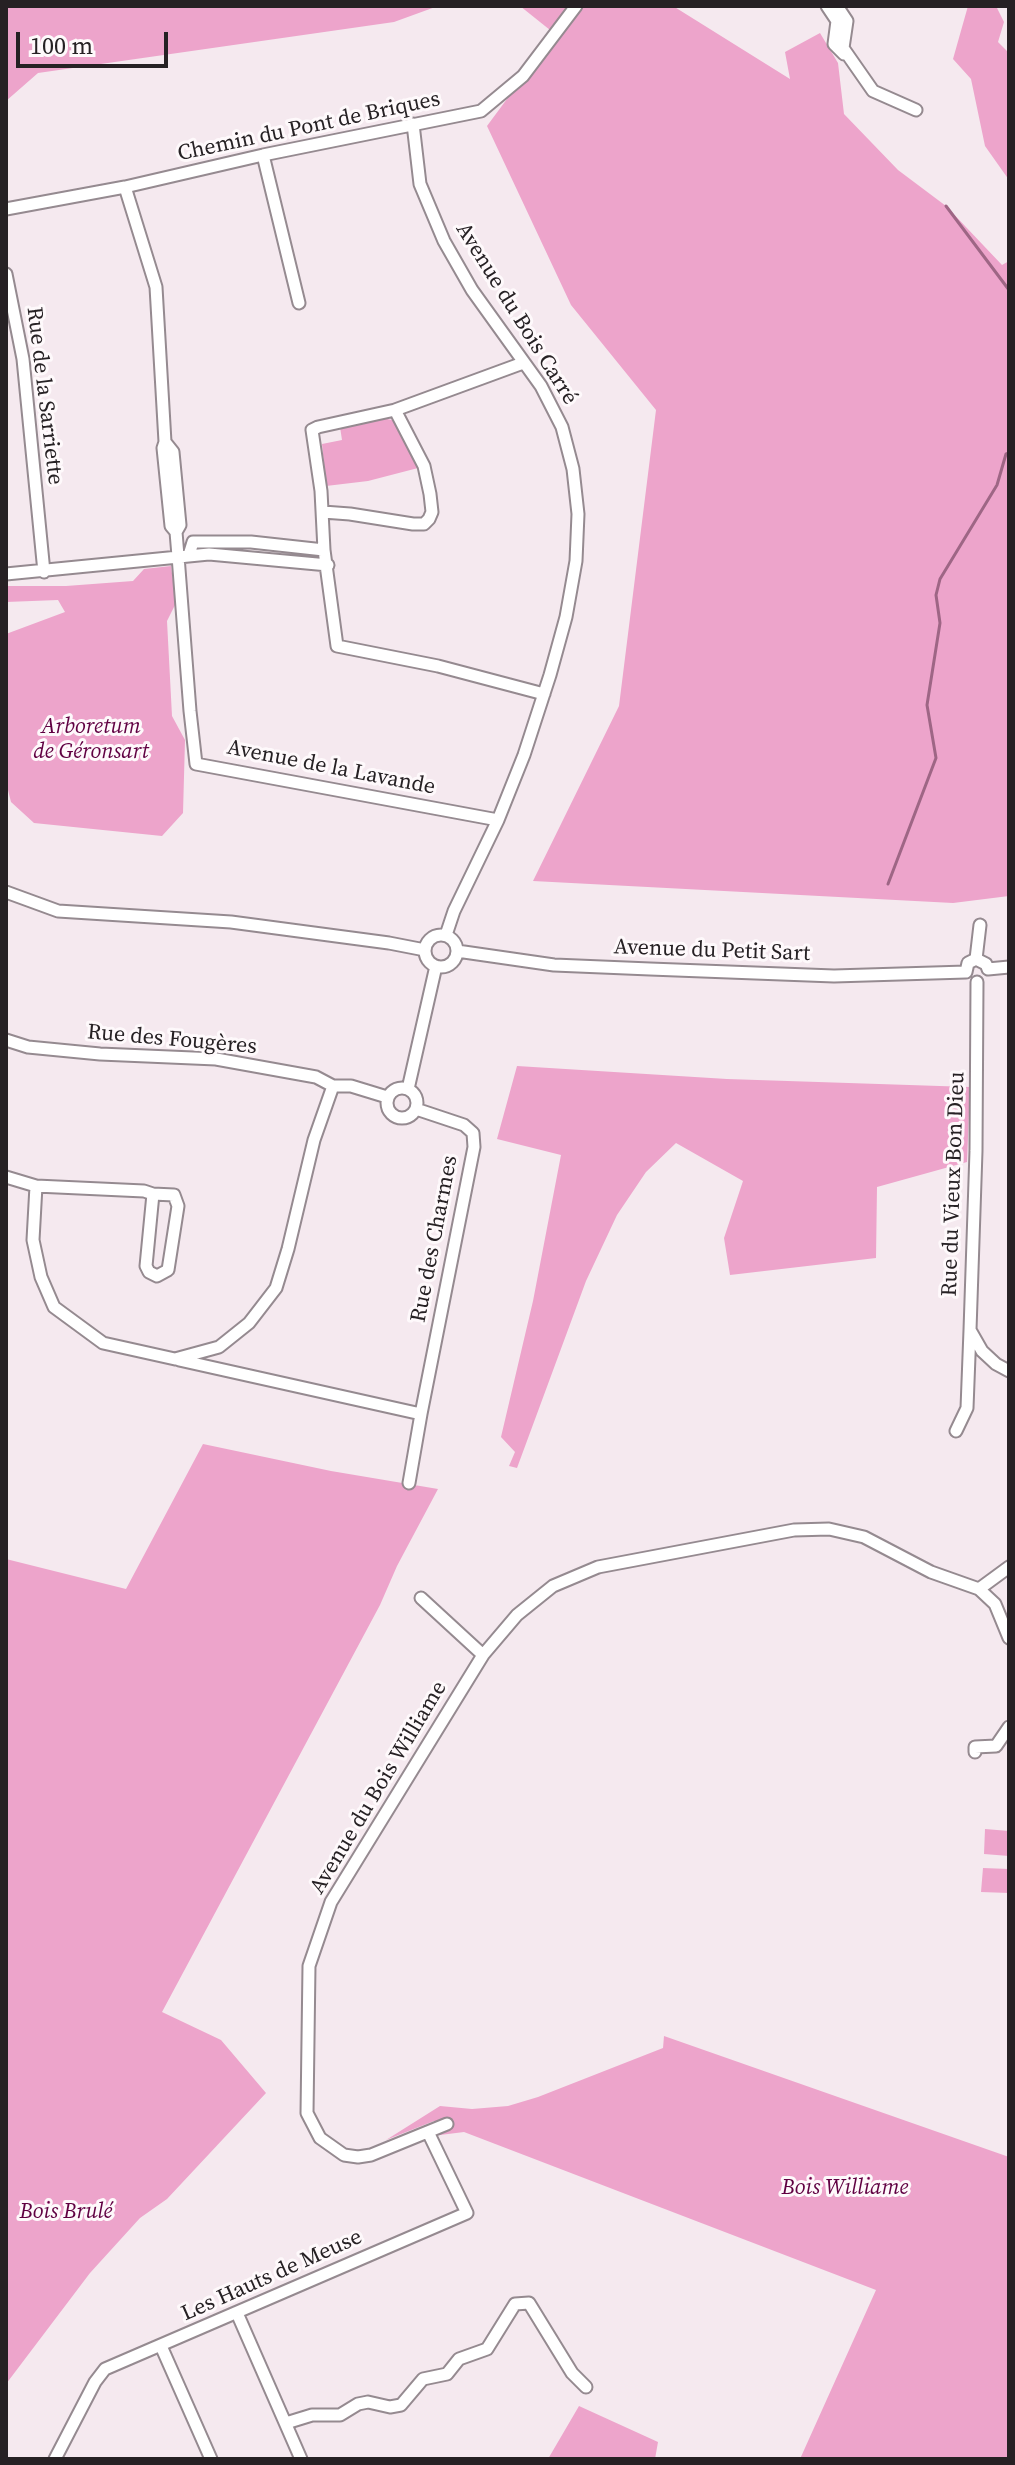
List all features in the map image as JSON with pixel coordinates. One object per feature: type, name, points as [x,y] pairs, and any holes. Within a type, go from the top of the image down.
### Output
[{"type":"street","name":"Chemin du Pont de Briques","points":[[6,209],[125,187],[263,155],[481,111],[523,76],[576,6]]},
{"type":"street","points":[[827,6],[837,21],[834,44],[848,56]]},
{"type":"street","points":[[837,6],[847,21],[843,48],[873,91],[916,110]]},
{"type":"street","name":"Avenue du Bois Carré","points":[[413,124],[420,184],[444,241],[472,290],[541,386],[562,427],[573,469],[578,514],[576,561],[566,617],[544,694],[498,820],[454,911],[446,935]]},
{"type":"street","points":[[263,155],[299,303]]},
{"type":"street","name":"Avenue de la Lavande","points":[[125,187],[156,287],[165,442],[173,452],[180,525],[176,532],[184,556],[190,711],[196,764],[498,820]]},
{"type":"street","name":"Rue de la Sarriette","points":[[6,274],[23,359],[44,572]]},
{"type":"street","points":[[523,363],[395,410],[312,430],[337,646],[438,666],[544,694]]},
{"type":"street","points":[[323,512],[413,524],[424,524],[429,519],[432,512],[424,466],[395,410]]},
{"type":"street","points":[[184,556],[193,542],[251,542],[324,550]]},
{"type":"street","points":[[6,574],[209,554],[328,565]]},
{"type":"street","points":[[6,892],[58,911],[231,922],[425,950]]},
{"type":"street","points":[[976,959],[980,925]]},
{"type":"street","points":[[436,935],[446,935],[452,938],[457,951],[454,961],[446,966],[436,966],[426,957],[425,950],[428,941],[436,935]]},
{"type":"street","name":"Avenue du Petit Sart","points":[[457,951],[554,965],[834,976],[966,972]]},
{"type":"street","points":[[976,959],[982,960],[988,969],[986,978],[977,982],[966,972],[968,963],[976,959]]},
{"type":"street","points":[[408,1089],[436,966]]},
{"type":"street","points":[[988,969],[1009,967]]},
{"type":"street","name":"Rue du Vieux Bon Dieu","points":[[956,1431],[967,1408],[976,1151],[977,982]]},
{"type":"street","name":"Rue des Fougères","points":[[6,1040],[28,1047],[100,1054],[216,1059],[316,1077],[333,1086],[351,1086],[387,1097]]},
{"type":"street","points":[[175,1359],[219,1347],[249,1323],[276,1288],[314,1140],[333,1086]]},
{"type":"street","points":[[396,1088],[408,1089],[416,1097],[416,1109],[407,1118],[395,1117],[387,1109],[387,1097],[396,1088]]},
{"type":"street","name":"Rue des Charmes","points":[[409,1483],[474,1147],[473,1133],[464,1125],[416,1109]]},
{"type":"street","points":[[6,1177],[36,1186],[174,1195],[178,1206],[168,1270],[157,1276],[149,1272],[146,1266],[153,1194]]},
{"type":"street","points":[[36,1186],[33,1240],[41,1277],[54,1307],[103,1343],[421,1414]]},
{"type":"street","points":[[970,1330],[982,1351],[1009,1371]]},
{"type":"street","points":[[219,1347],[221,1370]]},
{"type":"street","name":"Avenue du Bois Williame","points":[[447,2124],[371,2155],[358,2157],[344,2155],[320,2138],[307,2113],[309,1966],[331,1902],[483,1655],[517,1615],[553,1586],[598,1567],[815,1528],[846,1531],[864,1537],[931,1572],[979,1589]]},
{"type":"street","points":[[1009,1567],[979,1589],[995,1604],[1009,1638]]},
{"type":"street","points":[[421,1598],[483,1655]]},
{"type":"street","points":[[995,1604],[1009,1606]]},
{"type":"street","points":[[975,1752],[975,1747],[996,1746],[1009,1727]]},
{"type":"street","name":"Les Hauts de Meuse","points":[[55,2459],[100,2373],[105,2369],[467,2213],[428,2132]]},
{"type":"street","points":[[286,2423],[312,2415],[340,2415],[368,2402],[390,2407],[401,2405],[423,2379],[447,2374],[459,2359],[487,2349],[515,2304],[529,2303],[572,2373],[586,2387]]},
{"type":"street","points":[[237,2313],[301,2459]]},
{"type":"street","points":[[161,2346],[211,2459]]},
{"type":"green space","points":[[6,6],[438,6],[394,22],[38,73],[6,101]]},
{"type":"green space","points":[[520,6],[673,6],[790,79],[785,52],[820,33],[838,63],[844,114],[898,170],[946,206],[1002,265],[1009,261],[1009,896],[953,903],[533,881],[619,706],[656,410],[571,305],[487,126],[555,34]]},
{"type":"green space","points":[[968,6],[996,6],[1004,22],[998,42],[1009,53],[1009,180],[985,146],[971,79],[953,59]]},
{"type":"green space","points":[[383,418],[392,420],[396,425],[418,468],[368,481],[326,486],[322,444],[342,440],[340,427]]},
{"type":"green space","name":"Arboretum de Géronsart","points":[[171,566],[176,603],[167,621],[172,716],[185,740],[183,813],[162,836],[34,823],[11,802],[6,782],[6,634],[65,612],[58,600],[6,602],[6,586],[133,581],[144,569]]},
{"type":"green space","points":[[517,1066],[727,1079],[970,1087],[967,1162],[877,1187],[876,1258],[730,1275],[724,1238],[743,1181],[676,1143],[646,1172],[617,1215],[586,1281],[517,1468],[509,1466],[515,1452],[501,1437],[533,1301],[561,1155],[497,1139]]},
{"type":"green space","name":"Bois Brulé","points":[[203,1444],[331,1471],[438,1489],[380,1605],[162,2012],[221,2040],[266,2093],[167,2199],[140,2218],[90,2273],[6,2384],[6,1559],[126,1589]]},
{"type":"green space","points":[[985,1829],[1009,1831],[1009,1856],[984,1854]]},
{"type":"green space","points":[[983,1868],[1009,1869],[1009,1893],[981,1892]]},
{"type":"green space","name":"Bois Williame","points":[[664,2036],[1009,2157],[1009,2459],[800,2459],[876,2290],[464,2132],[440,2135],[434,2121],[386,2140],[440,2106],[472,2109],[508,2106],[538,2097],[663,2048]]},
{"type":"green space","points":[[579,2406],[658,2442],[655,2459],[548,2459]]},
{"type":"waterway","points":[[946,206],[1009,290]]},
{"type":"waterway","points":[[888,884],[936,758],[927,705],[940,623],[936,595],[940,579],[997,485],[1006,454],[1009,453]]}]
